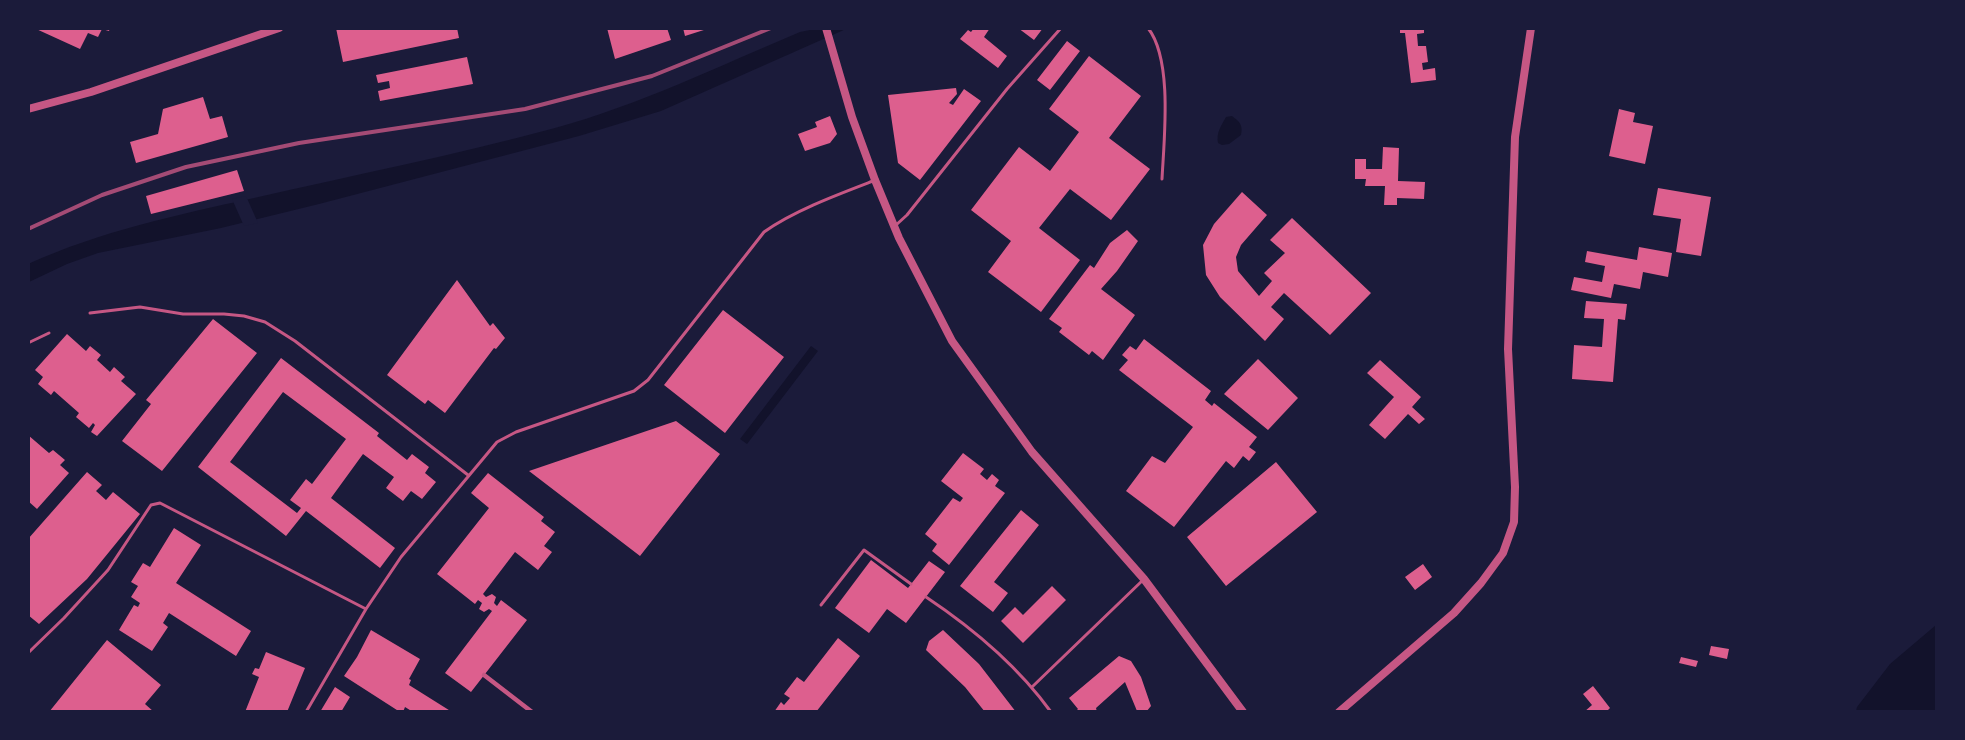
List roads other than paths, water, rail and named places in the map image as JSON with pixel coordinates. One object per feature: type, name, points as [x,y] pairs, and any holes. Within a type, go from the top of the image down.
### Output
[{"type":"street","points":[[28,109],[91,93],[279,28]]},
{"type":"street","points":[[826,28],[852,117],[875,180],[894,226],[952,341],[1038,460],[1144,579],[1243,711]]},
{"type":"street","points":[[1339,711],[1454,613],[1481,583],[1503,553],[1514,522],[1515,487],[1508,349],[1515,140],[1531,28]]},
{"type":"street","points":[[484,675],[532,711]]},
{"type":"lane","points":[[894,226],[907,215],[1007,89],[1061,28]]},
{"type":"lane","points":[[1148,28],[1157,44],[1163,77],[1162,178]]},
{"type":"lane","points":[[306,711],[366,609],[401,557],[496,442],[509,435],[634,391],[648,380],[764,232],[816,205],[875,180]]},
{"type":"lane","points":[[90,313],[140,307],[183,314],[244,316],[265,322],[296,341],[468,476]]},
{"type":"lane","points":[[28,343],[49,333]]},
{"type":"lane","points":[[28,653],[89,592],[112,565],[151,505],[160,503],[366,609]]},
{"type":"lane","points":[[822,605],[864,550],[911,584]]},
{"type":"lane","points":[[1032,687],[1144,579]]},
{"type":"lane","points":[[926,597],[990,644],[1032,687],[1051,711]]},
{"type":"railway","points":[[28,229],[102,195],[186,167],[299,143],[525,109],[652,76],[771,28]]}]
